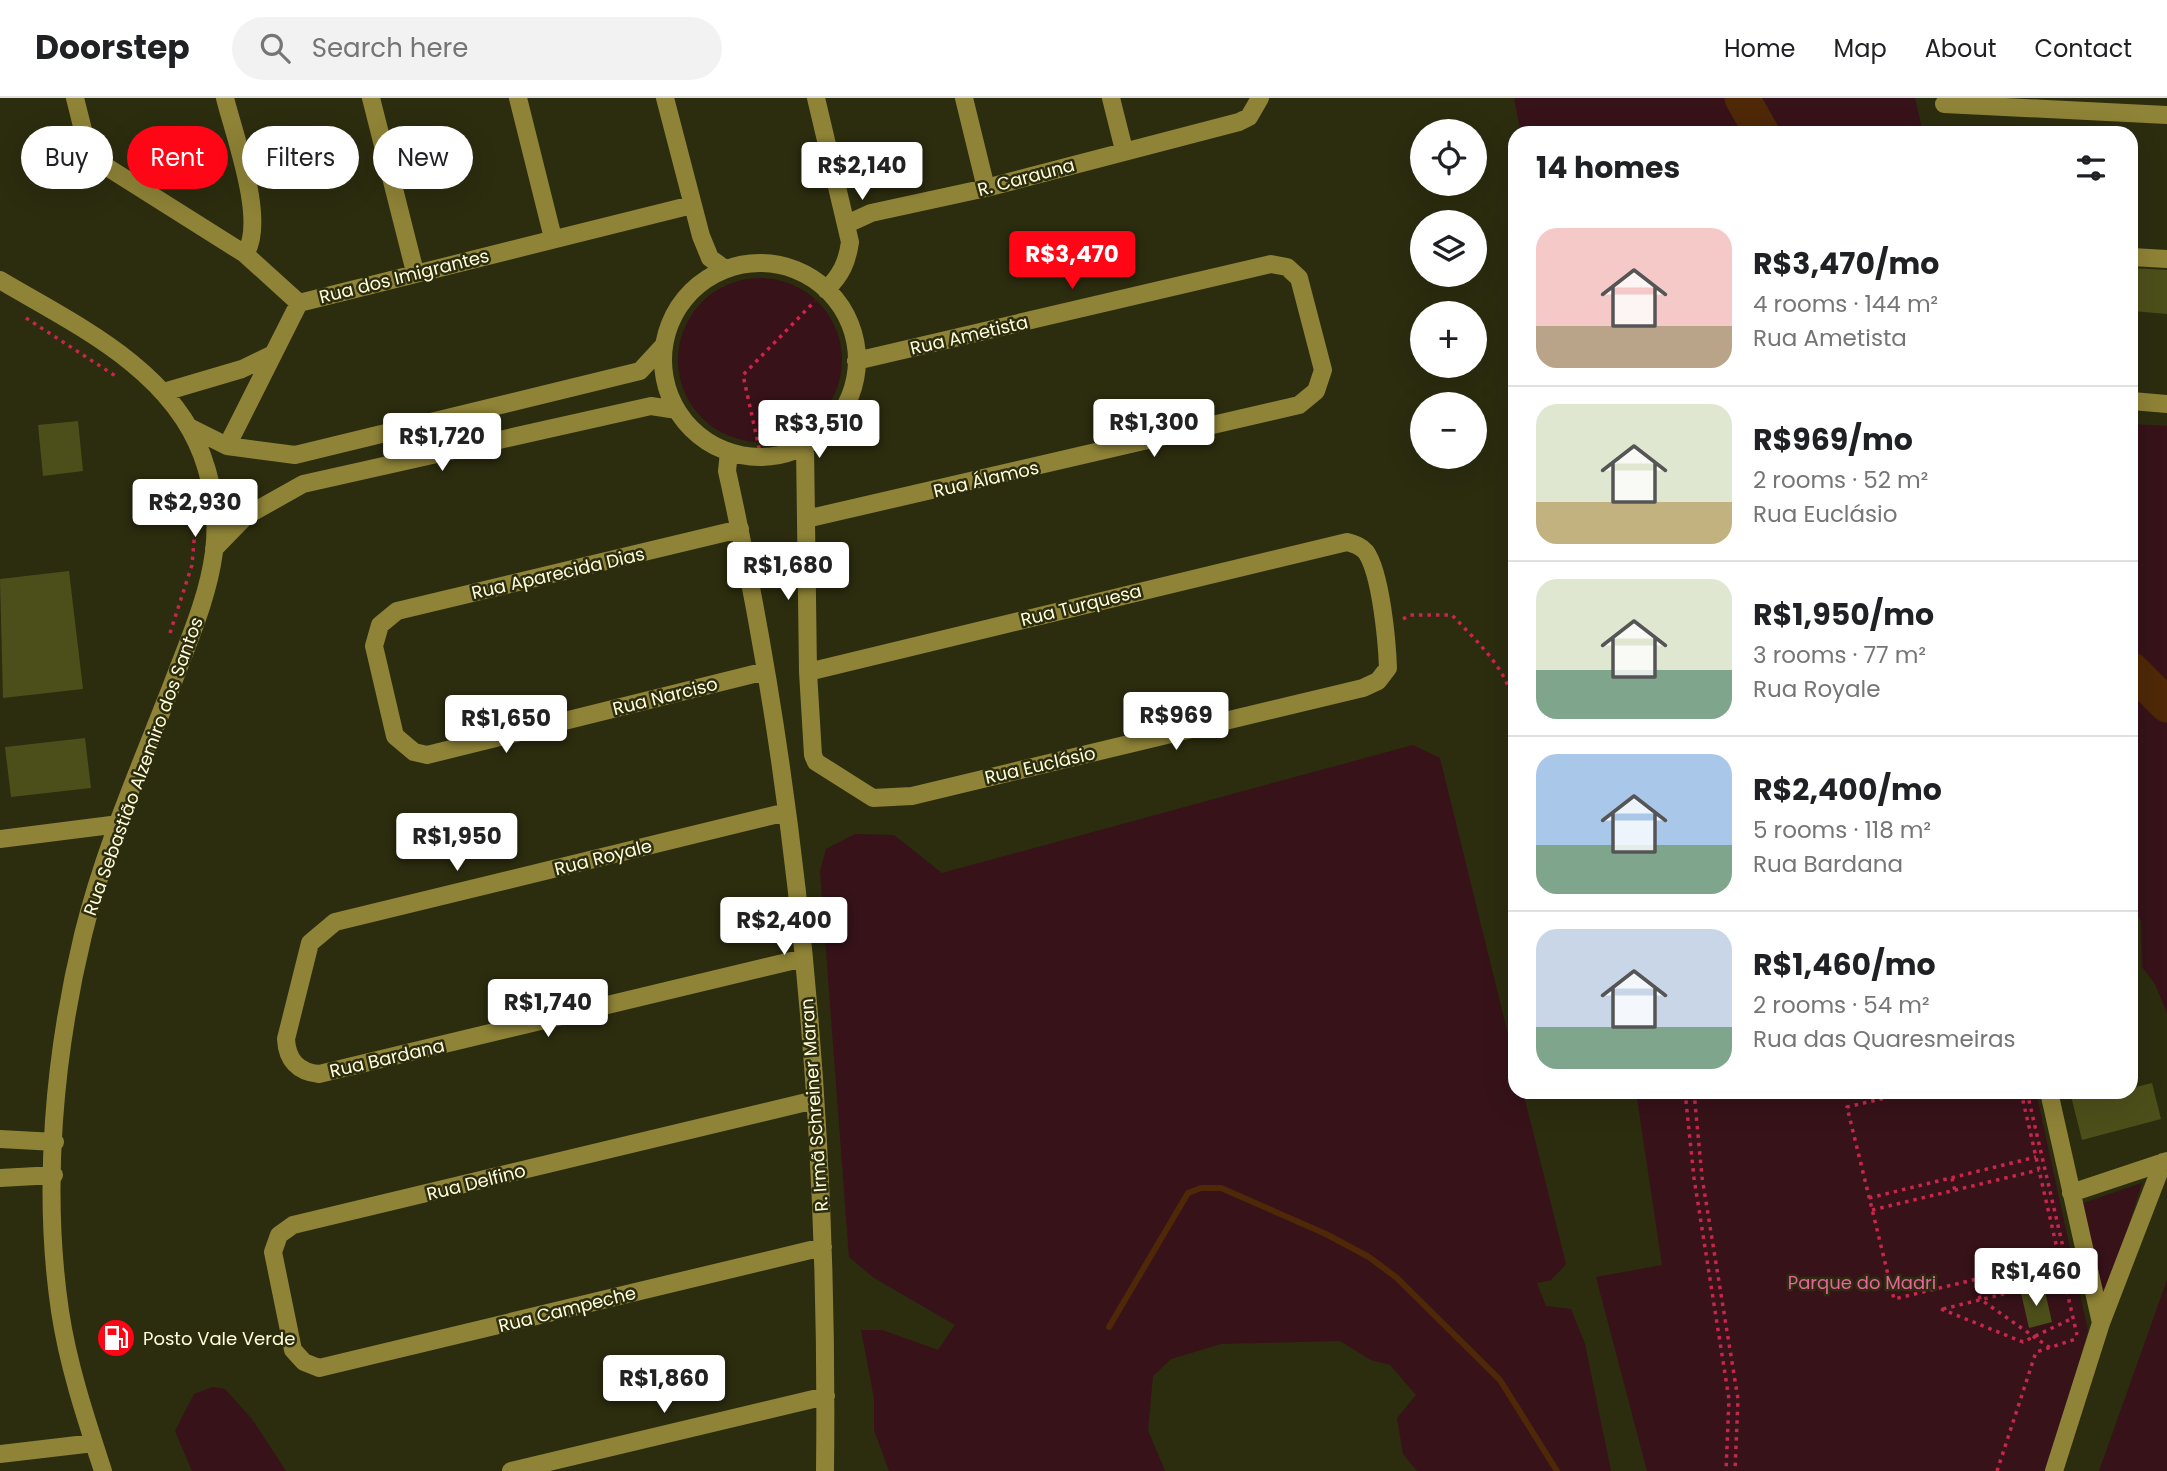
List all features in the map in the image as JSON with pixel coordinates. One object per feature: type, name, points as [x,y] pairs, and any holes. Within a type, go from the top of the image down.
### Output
[{"type":"street","name":"Rua dos Imigrantes","points":[[75,98],[88,150],[99,162],[245,254],[299,303],[692,205]]},
{"type":"street","points":[[225,98],[253,212],[251,246],[245,254]]},
{"type":"street","points":[[371,98],[415,272]]},
{"type":"street","points":[[518,98],[553,238]]},
{"type":"street","points":[[665,98],[692,205],[710,258],[725,270]]},
{"type":"street","points":[[816,98],[850,243],[847,260],[839,277],[826,290]]},
{"type":"street","points":[[964,98],[986,188]]},
{"type":"street","points":[[1111,98],[1124,150]]},
{"type":"street","name":"R. Carauna","points":[[847,224],[871,213],[986,188],[1239,122],[1249,117],[1260,98]]},
{"type":"street","points":[[1944,104],[2167,115]]},
{"type":"street","points":[[2138,257],[2167,258]]},
{"type":"street","points":[[743,264],[779,265],[812,279],[826,290],[845,315],[852,330],[856,361],[850,394],[843,409],[822,434],[794,451],[761,457],[729,452],[699,435],[677,410],[665,379],[664,345],[675,313],[684,299],[696,287],[725,270],[743,264]]},
{"type":"street","name":"Rua Ametista","points":[[856,361],[1271,264],[1287,267]]},
{"type":"street","name":"Rua Álamos","points":[[806,519],[1299,405],[1316,391],[1323,370],[1299,278],[1287,267]]},
{"type":"street","name":"Rua Sebastião Alzemiro dos Santos","points":[[0,281],[132,363],[164,392],[189,427],[212,490],[214,549],[197,621],[119,824],[92,905],[72,982],[55,1142],[54,1244],[60,1311],[73,1374],[103,1471]]},
{"type":"street","points":[[227,446],[299,303]]},
{"type":"street","points":[[189,427],[227,446],[295,455],[640,370],[664,345]]},
{"type":"street","points":[[164,392],[242,369],[273,354]]},
{"type":"street","points":[[2138,402],[2167,404]]},
{"type":"street","points":[[214,549],[246,516],[303,484],[651,407],[677,410]]},
{"type":"street","points":[[805,445],[808,672]]},
{"type":"street","name":"R. Irmã Schreiner Maran","points":[[729,452],[727,471],[766,671],[787,812],[804,958],[823,1247],[825,1471]]},
{"type":"street","name":"Rua Aparecida Dias","points":[[380,625],[397,611],[740,529]]},
{"type":"street","name":"Rua Turquesa","points":[[808,672],[1339,543],[1355,544]]},
{"type":"street","name":"Rua Euclásio","points":[[808,672],[813,755],[816,762],[873,798],[912,796],[1363,688],[1378,681],[1388,668],[1386,630],[1371,561],[1362,548],[1355,544]]},
{"type":"street","name":"Rua Narciso","points":[[380,625],[374,646],[395,736],[403,746],[427,755],[766,671]]},
{"type":"street","name":"Rua Royale","points":[[299,1068],[286,1050],[286,1039],[310,943],[335,922],[787,812]]},
{"type":"street","points":[[0,839],[119,824]]},
{"type":"street","name":"Rua Bardana","points":[[299,1068],[319,1074],[804,958]]},
{"type":"street","points":[[2051,1099],[2101,1323]]},
{"type":"street","name":"Rua Delfino","points":[[311,1366],[293,1350],[273,1252],[275,1243],[285,1229],[815,1100]]},
{"type":"street","points":[[0,1139],[55,1142]]},
{"type":"street","points":[[2071,1193],[2165,1161]]},
{"type":"street","points":[[2054,1471],[2101,1323],[2165,1161]]},
{"type":"street","points":[[0,1178],[54,1175]]},
{"type":"street","name":"Rua Campeche","points":[[311,1366],[327,1367],[823,1247]]},
{"type":"street","points":[[511,1471],[826,1396]]},
{"type":"street","points":[[0,1454],[94,1443]]},
{"type":"path","points":[[761,457],[743,375],[826,290]]},
{"type":"path","points":[[18,313],[119,378]]},
{"type":"path","points":[[169,637],[192,565],[196,524]]},
{"type":"path","points":[[1386,630],[1410,615],[1452,615],[1490,656],[1508,685]]},
{"type":"path","points":[[1686,1099],[1694,1178],[1730,1399],[1726,1471]]},
{"type":"path","points":[[1695,1099],[1702,1177],[1738,1399],[1735,1471]]},
{"type":"path","points":[[1881,1099],[1847,1107],[1894,1299],[2060,1259]]},
{"type":"path","points":[[2023,1099],[2073,1318],[2076,1339],[2074,1349]]},
{"type":"path","points":[[2029,1099],[2083,1339]]},
{"type":"path","points":[[1869,1198],[2036,1157]]},
{"type":"path","points":[[1872,1210],[2039,1170]]},
{"type":"path","points":[[1952,1178],[1955,1191]]},
{"type":"path","points":[[1976,1279],[1980,1299],[2050,1348]]},
{"type":"path","points":[[2064,1279],[1941,1309],[2023,1342],[2073,1318]]},
{"type":"path","points":[[1997,1471],[2036,1352],[2076,1339]]},
{"type":"green space","points":[[1514,98],[1915,98],[1921,126],[1520,126]]},
{"type":"green space","points":[[760,278],[791,284],[818,302],[836,329],[842,360],[836,391],[818,418],[791,436],[760,442],[729,436],[702,418],[684,391],[678,360],[684,329],[702,302],[729,284]]},
{"type":"green space","points":[[2138,424],[2167,426],[2167,1013],[2155,984],[2142,967],[2141,921],[2138,917]]},
{"type":"green space","points":[[1413,745],[1440,758],[1508,1035],[1508,1099],[1525,1099],[1566,1264],[1551,1280],[1537,1283],[1546,1306],[1571,1309],[1585,1344],[1611,1471],[1417,1471],[1403,1454],[1397,1418],[1416,1395],[1390,1365],[1371,1360],[1340,1341],[1221,1344],[1171,1359],[1153,1376],[1148,1430],[1165,1471],[889,1471],[874,1430],[874,1398],[861,1330],[882,1330],[938,1350],[955,1325],[874,1278],[849,1257],[820,871],[826,849],[855,834],[894,835],[942,873]]},
{"type":"green space","name":"Parque do Madri","points":[[1637,1099],[2038,1099],[2088,1331],[2047,1471],[1647,1471],[1596,1277],[1662,1265]]},
{"type":"green space","points":[[2142,1183],[2112,1278],[2106,1288],[2100,1289],[2080,1204]]},
{"type":"green space","points":[[2167,1280],[2167,1471],[2099,1471]]},
{"type":"green space","points":[[213,1387],[225,1389],[252,1419],[286,1471],[192,1471],[175,1431],[194,1394]]},
{"type":"building","points":[[2138,268],[2167,270],[2167,314],[2138,312]]},
{"type":"building","points":[[78,421],[83,471],[43,476],[38,425]]},
{"type":"building","points":[[69,571],[83,689],[3,698],[0,579]]},
{"type":"building","points":[[85,738],[91,788],[11,797],[5,747]]},
{"type":"building","points":[[2152,1083],[2161,1119],[2082,1140],[2072,1099],[2138,1099],[2138,1086]]},
{"type":"building","points":[[2044,1287],[2052,1322],[2029,1328],[2021,1293]]},
{"type":"waterway","points":[[1742,98],[1758,126]]},
{"type":"waterway","points":[[2138,676],[2167,705]]},
{"type":"waterway","points":[[1109,1327],[1188,1193],[1201,1188],[1221,1188],[1326,1234],[1369,1257],[1397,1278],[1500,1380],[1557,1471]]},
{"type":"place","name":"Posto Vale Verde","points":[[116,1338]]}]
